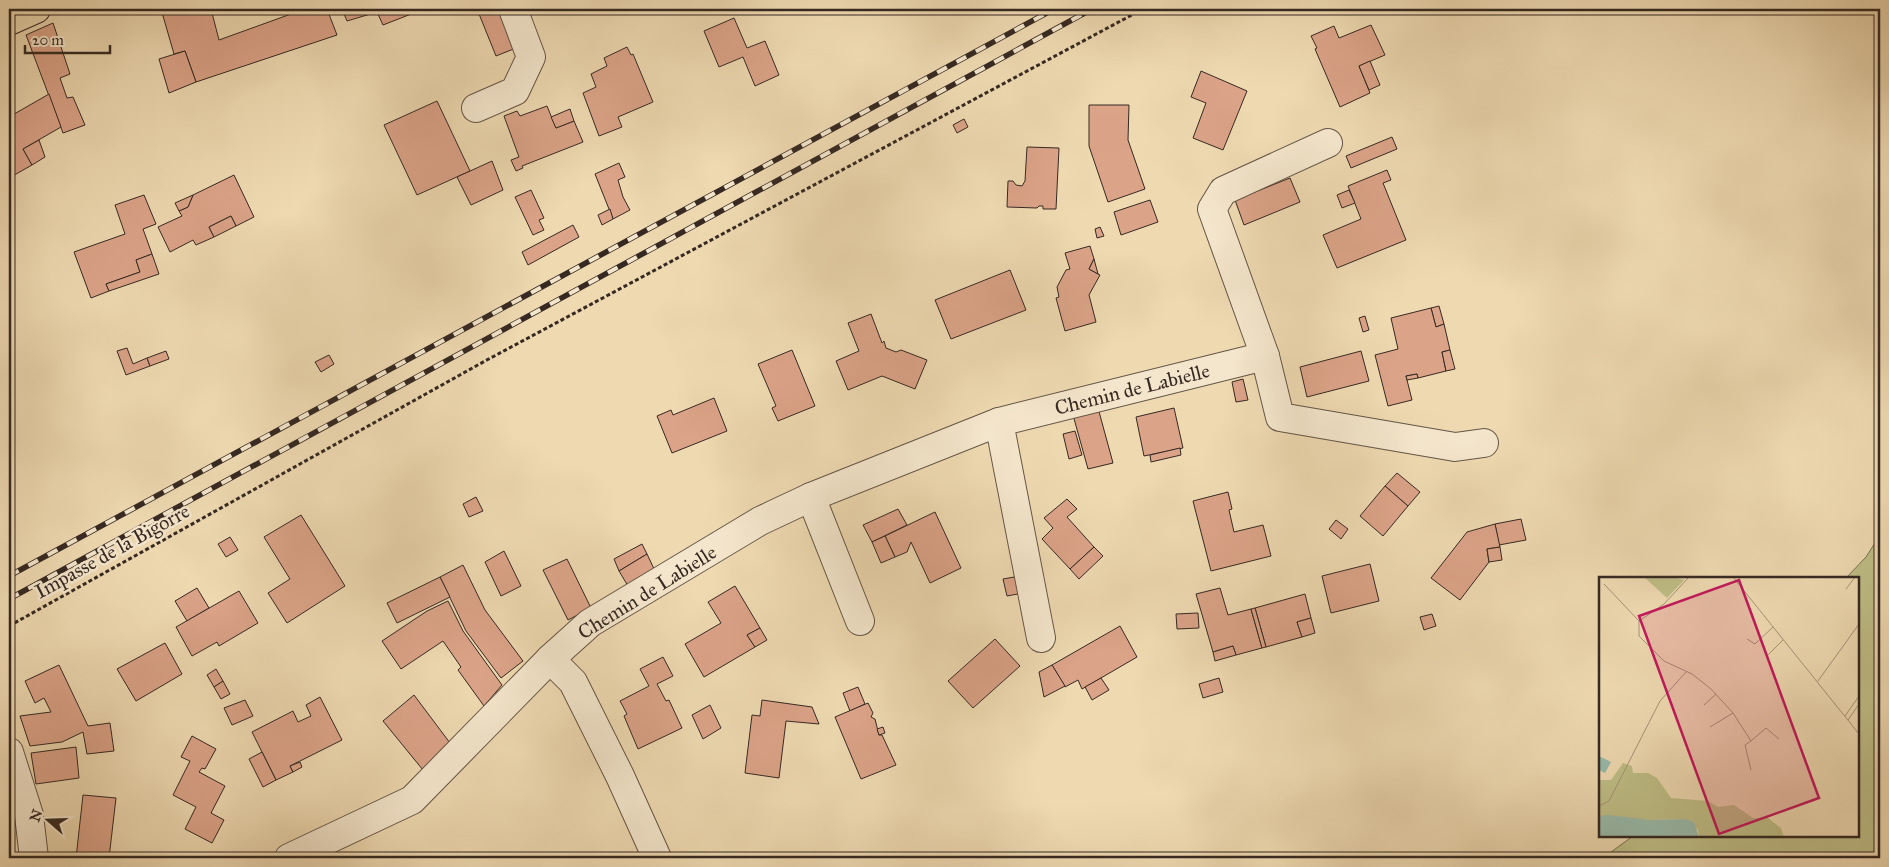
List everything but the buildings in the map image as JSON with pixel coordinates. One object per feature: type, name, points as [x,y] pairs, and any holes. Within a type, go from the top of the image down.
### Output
[{"type":"main road","points":[[9,21],[36,9]]},
{"type":"street","points":[[476,108],[515,91],[531,57],[513,9]]},
{"type":"street","points":[[1328,143],[1223,191],[1212,209],[1265,356],[1280,417],[1455,448],[1484,443]]},
{"type":"street","name":"Chemin de Labielle","points":[[289,858],[412,800],[550,659],[590,623],[760,521],[811,497],[999,422],[1265,356]]},
{"type":"street","points":[[999,422],[1041,638]]},
{"type":"street","points":[[811,497],[860,621]]},
{"type":"street","points":[[550,659],[573,682],[620,776],[657,858]]},
{"type":"street","points":[[9,752],[29,816],[34,858]]},
{"type":"path","name":"Impasse de la Bigorre","points":[[9,626],[494,357],[1143,9]]},
{"type":"shaded area","points":[[1880,535],[1880,858],[1606,858],[1607,855],[1632,837],[1859,837],[1859,577],[1847,577],[1866,557]]},
{"type":"railway","points":[[9,576],[1054,9]]},
{"type":"railway","points":[[9,599],[1092,9]]}]
